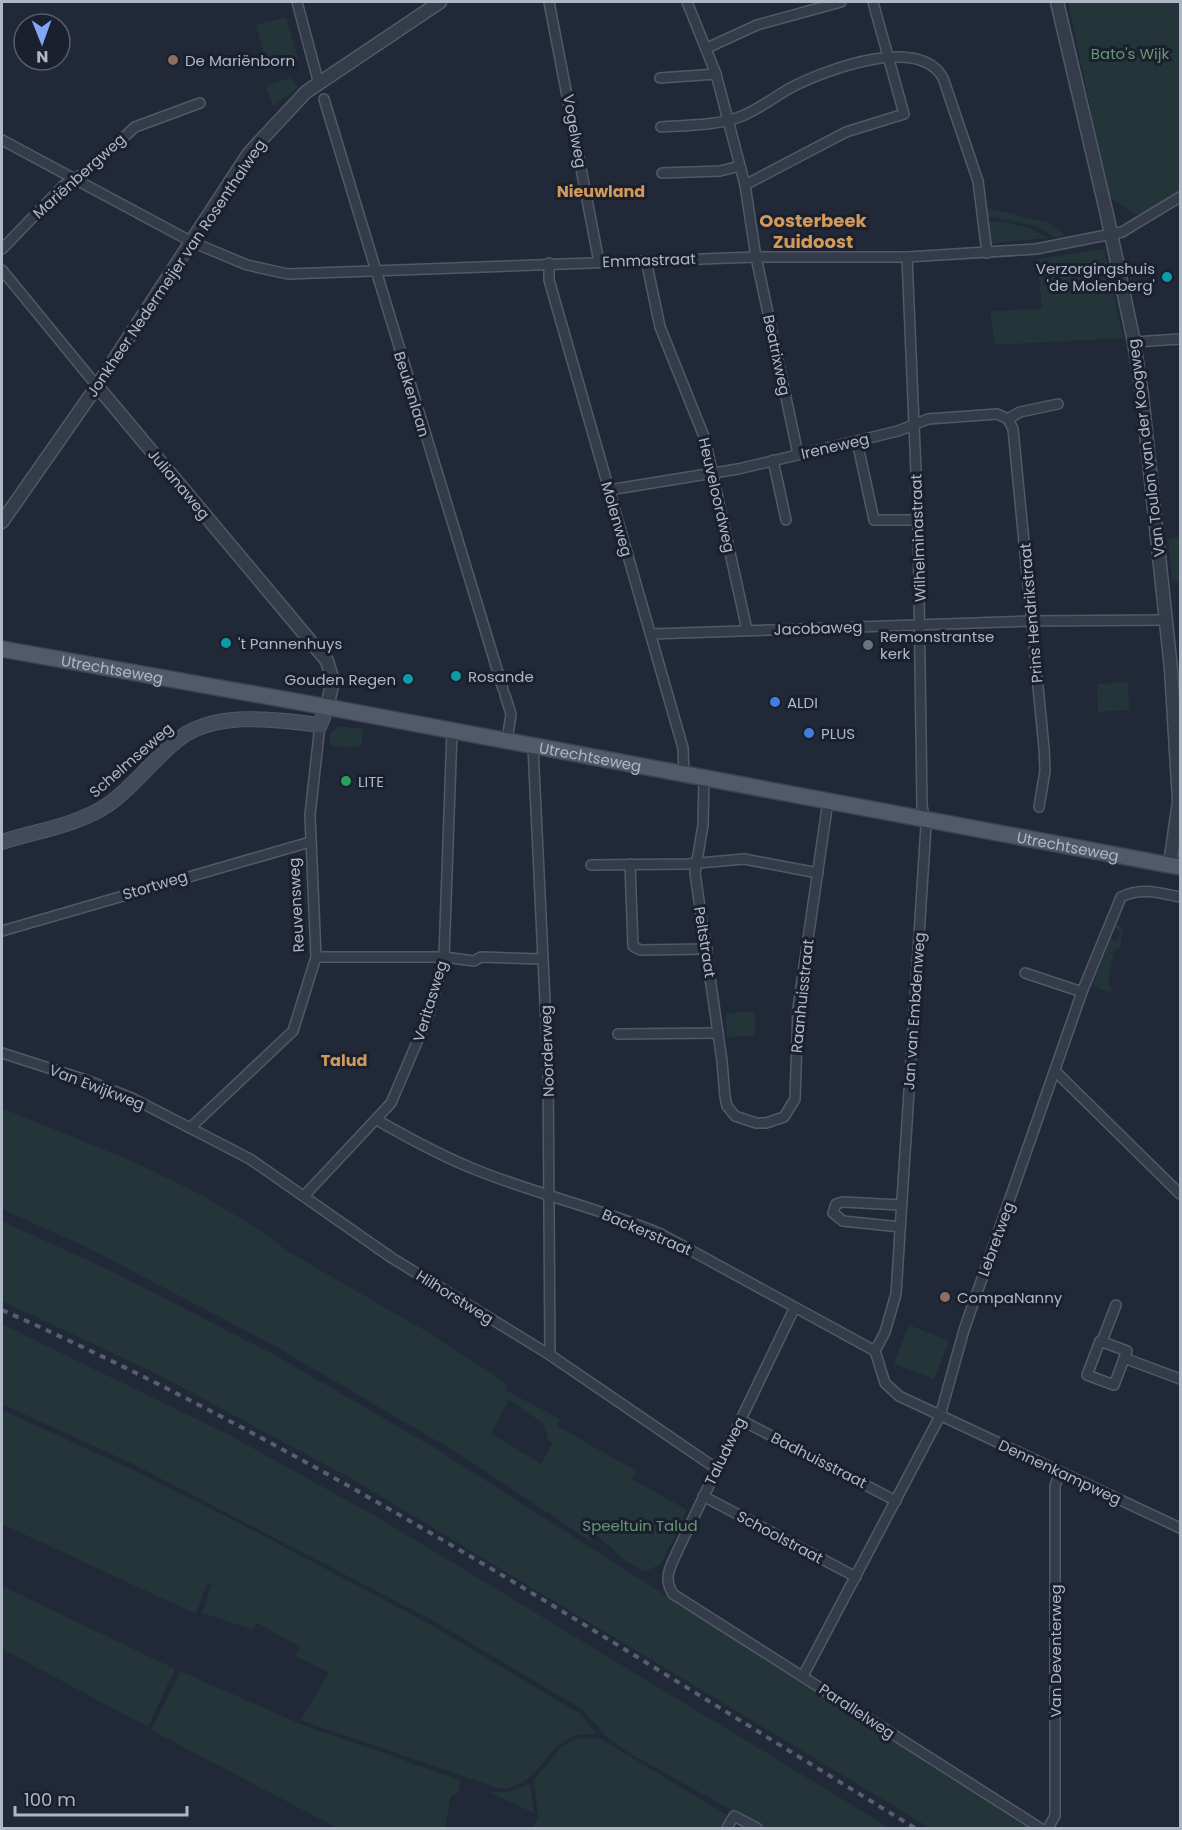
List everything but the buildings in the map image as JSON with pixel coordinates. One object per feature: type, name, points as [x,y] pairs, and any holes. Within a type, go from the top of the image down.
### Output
[{"type":"main road","name":"Utrechtseweg","points":[[2,649],[327,707],[1175,866]]},
{"type":"main road","name":"Reuvensweg","points":[[320,725],[327,707]]},
{"type":"main road","name":"Schelmseweg","points":[[2,842],[94,813],[111,803],[176,740],[197,726],[221,720],[320,725]]},
{"type":"street","points":[[297,2],[319,84]]},
{"type":"street","name":"Jonkheer Nedermeijer van Rosenthalweg","points":[[2,522],[97,386],[249,153],[294,103],[440,2]]},
{"type":"street","name":"Vogelweg","points":[[549,2],[571,106],[599,262]]},
{"type":"street","name":"Beatrixweg","points":[[687,2],[716,74],[745,185],[756,257],[798,454]]},
{"type":"street","points":[[707,48],[757,25],[841,2]]},
{"type":"street","points":[[745,185],[846,132],[904,114],[873,2]]},
{"type":"street","name":"Van Toulon van der Koogweg","points":[[1057,2],[1134,342],[1166,620],[1176,670],[1180,811],[1175,866]]},
{"type":"street","points":[[660,127],[708,125],[728,120],[744,115],[794,86],[823,73],[888,56],[927,61],[937,68],[943,78],[978,181],[987,253]]},
{"type":"street","points":[[660,78],[716,74]]},
{"type":"street","name":"Beukenlaan","points":[[324,99],[511,714],[507,741]]},
{"type":"street","name":"Mariënbergweg","points":[[2,249],[64,185],[84,173],[135,127],[200,104]]},
{"type":"street","name":"Emmastraat","points":[[2,140],[192,242],[247,266],[288,274],[646,260],[907,257],[987,253],[1060,246],[1122,232],[1180,197]]},
{"type":"street","points":[[662,173],[720,171],[740,166]]},
{"type":"street","name":"Wilhelminastraat","points":[[907,257],[912,425],[918,520],[924,818]]},
{"type":"street","name":"Heuveloordweg","points":[[646,260],[660,327],[705,439],[747,630]]},
{"type":"street","name":"Molenweg","points":[[549,264],[549,280],[683,748],[684,774]]},
{"type":"street","name":"Julianaweg","points":[[2,270],[327,661],[333,681],[327,707]]},
{"type":"street","points":[[1134,342],[1180,339]]},
{"type":"street","points":[[1008,420],[1020,412],[1058,404]]},
{"type":"street","name":"Ireneweg","points":[[609,490],[714,474],[857,441],[939,417],[997,414],[1008,420]]},
{"type":"street","name":"Prins Hendrikstraat","points":[[1008,420],[1014,429],[1045,771],[1039,807]]},
{"type":"street","points":[[857,441],[874,520],[918,520]]},
{"type":"street","points":[[773,460],[786,520]]},
{"type":"street","name":"Jacobaweg","points":[[651,634],[1032,621],[1166,620]]},
{"type":"street","name":"Reuvensweg","points":[[190,1128],[293,1031],[316,957],[310,842],[311,790],[320,725]]},
{"type":"street","name":"Veritasweg","points":[[304,1196],[377,1120],[400,1089],[429,1014],[444,957],[452,731]]},
{"type":"street","name":"Noorderweg","points":[[533,746],[541,959],[548,1065],[550,1355]]},
{"type":"street","name":"Peltstraat","points":[[704,778],[703,825],[696,863],[698,905],[707,949],[727,1106]]},
{"type":"street","name":"Raanhuisstraat","points":[[727,1106],[735,1116],[756,1123],[775,1121],[784,1117],[795,1099],[798,1008],[828,801]]},
{"type":"street","name":"Jan van Embdenweg","points":[[875,1351],[885,1332],[896,1294],[926,826],[924,818]]},
{"type":"street","name":"Stortweg","points":[[2,931],[310,842]]},
{"type":"street","points":[[591,865],[696,863],[744,859],[818,873]]},
{"type":"street","points":[[630,864],[633,946],[640,950],[707,949]]},
{"type":"street","name":"Lebretweg","points":[[803,1676],[940,1416],[964,1330],[1056,1072],[1082,992],[1121,897],[1131,892],[1144,891],[1180,897]]},
{"type":"street","points":[[316,957],[444,957],[474,961],[481,957],[541,959]]},
{"type":"street","points":[[1025,973],[1082,992]]},
{"type":"street","points":[[618,1034],[718,1033]]},
{"type":"street","name":"Van Ewijkweg","points":[[2,1053],[89,1081],[132,1098],[190,1128]]},
{"type":"street","points":[[1056,1072],[1180,1194]]},
{"type":"street","name":"Backerstraat","points":[[377,1120],[426,1149],[481,1172],[632,1222],[661,1234],[794,1309],[875,1351]]},
{"type":"street","name":"Hilhorstweg","points":[[190,1128],[250,1159],[392,1258],[550,1355],[717,1469]]},
{"type":"street","points":[[900,1227],[843,1221],[833,1213],[836,1204],[843,1202],[901,1205]]},
{"type":"street","points":[[1102,1341],[1127,1351],[1114,1385],[1087,1375],[1116,1305]]},
{"type":"street","name":"Taludweg","points":[[673,1594],[667,1584],[667,1575],[794,1309]]},
{"type":"street","name":"Dennenkampweg","points":[[875,1351],[885,1383],[898,1396],[1180,1528]]},
{"type":"street","points":[[1124,1358],[1180,1379]]},
{"type":"street","name":"Badhuisstraat","points":[[741,1420],[896,1500]]},
{"type":"street","name":"Van Deventerweg","points":[[1048,1828],[1055,1816],[1055,1486],[1060,1472]]},
{"type":"street","name":"Schoolstraat","points":[[704,1496],[856,1577]]},
{"type":"street","name":"Parallelweg","points":[[673,1594],[1040,1828]]},
{"type":"street","points":[[727,1828],[734,1816],[757,1828]]},
{"type":"green space","name":"Bato's Wijk","points":[[1068,2],[1180,2],[1180,192],[1139,216],[1109,197]]},
{"type":"green space","points":[[286,17],[299,62],[268,70],[256,25]]},
{"type":"green space","points":[[291,78],[299,87],[273,106],[267,88],[270,84]]},
{"type":"green space","points":[[986,208],[1049,223],[1066,236],[1055,237],[1036,226],[987,216]]},
{"type":"green space","points":[[999,221],[1027,227],[1049,238],[993,243],[990,241],[988,222]]},
{"type":"green space","points":[[1104,249],[1123,338],[995,345],[990,311],[1042,309],[1037,259]]},
{"type":"green space","points":[[1180,537],[1178,582],[1172,579],[1168,539]]},
{"type":"green space","points":[[1128,682],[1129,710],[1098,712],[1097,684]]},
{"type":"green space","points":[[339,726],[362,729],[362,745],[345,748],[330,745],[330,734]]},
{"type":"green space","points":[[1116,925],[1121,926],[1123,930],[1120,947],[1114,950],[1108,985],[1112,989],[1110,993],[1095,987],[1094,983],[1110,939],[1117,941],[1121,931],[1115,928]]},
{"type":"green space","points":[[755,1012],[755,1036],[727,1037],[726,1013]]},
{"type":"green space","name":"Speeltuin Talud","points":[[2,1108],[134,1162],[198,1193],[260,1230],[287,1251],[431,1334],[506,1383],[507,1391],[560,1419],[557,1426],[636,1471],[632,1479],[687,1510],[661,1564],[646,1571],[632,1565],[598,1536],[589,1540],[461,1455],[273,1345],[86,1247],[2,1209]],"holes":[[[509,1400],[544,1424],[548,1440],[553,1443],[541,1464],[491,1433]]]},
{"type":"green space","points":[[2,1221],[113,1272],[273,1354],[438,1450],[1029,1828],[930,1828],[352,1479],[159,1375],[2,1301]]},
{"type":"green space","points":[[2,1324],[231,1436],[384,1521],[890,1828],[764,1828],[629,1753],[609,1739],[582,1709],[428,1618],[131,1463],[2,1404]]},
{"type":"green space","points":[[909,1325],[949,1341],[934,1379],[894,1364]]},
{"type":"green space","points":[[2,1410],[129,1468],[243,1525],[426,1622],[579,1713],[597,1735],[580,1735],[567,1739],[528,1778],[516,1786],[500,1789],[301,1720],[329,1672],[295,1656],[300,1647],[257,1623],[252,1629],[202,1613],[212,1584],[207,1583],[196,1614],[2,1524]]},
{"type":"green space","points":[[2,1586],[175,1669],[148,1727],[2,1649]]},
{"type":"green space","points":[[182,1672],[300,1724],[460,1780],[459,1792],[451,1796],[445,1828],[337,1828],[151,1730]]},
{"type":"green space","points":[[580,1738],[601,1739],[727,1815],[722,1828],[533,1828],[538,1818],[534,1780],[562,1746]]},
{"type":"green space","points":[[530,1784],[534,1813],[489,1792],[508,1792]]},
{"type":"railway","points":[[2,1310],[238,1425],[353,1488],[579,1622],[915,1828]]},
{"type":"place","name":"De Mariënborn","points":[[173,60]]},
{"type":"place","name":"Verzorgingshuis 'de Molenberg'","points":[[1167,277]]},
{"type":"place","name":"'t Pannenhuys","points":[[226,643]]},
{"type":"place","name":"Remonstrantse kerk","points":[[868,645]]},
{"type":"place","name":"Rosande","points":[[456,676]]},
{"type":"place","name":"Gouden Regen","points":[[408,679]]},
{"type":"place","name":"ALDI","points":[[775,702]]},
{"type":"place","name":"PLUS","points":[[809,733]]},
{"type":"place","name":"LITE","points":[[346,781]]},
{"type":"place","name":"CompaNanny","points":[[945,1297]]},
{"type":"district","name":"Nieuwland","points":[[601,191]]},
{"type":"district","name":"Oosterbeek Zuidoost","points":[[813,230]]},
{"type":"district","name":"Talud","points":[[344,1060]]}]
